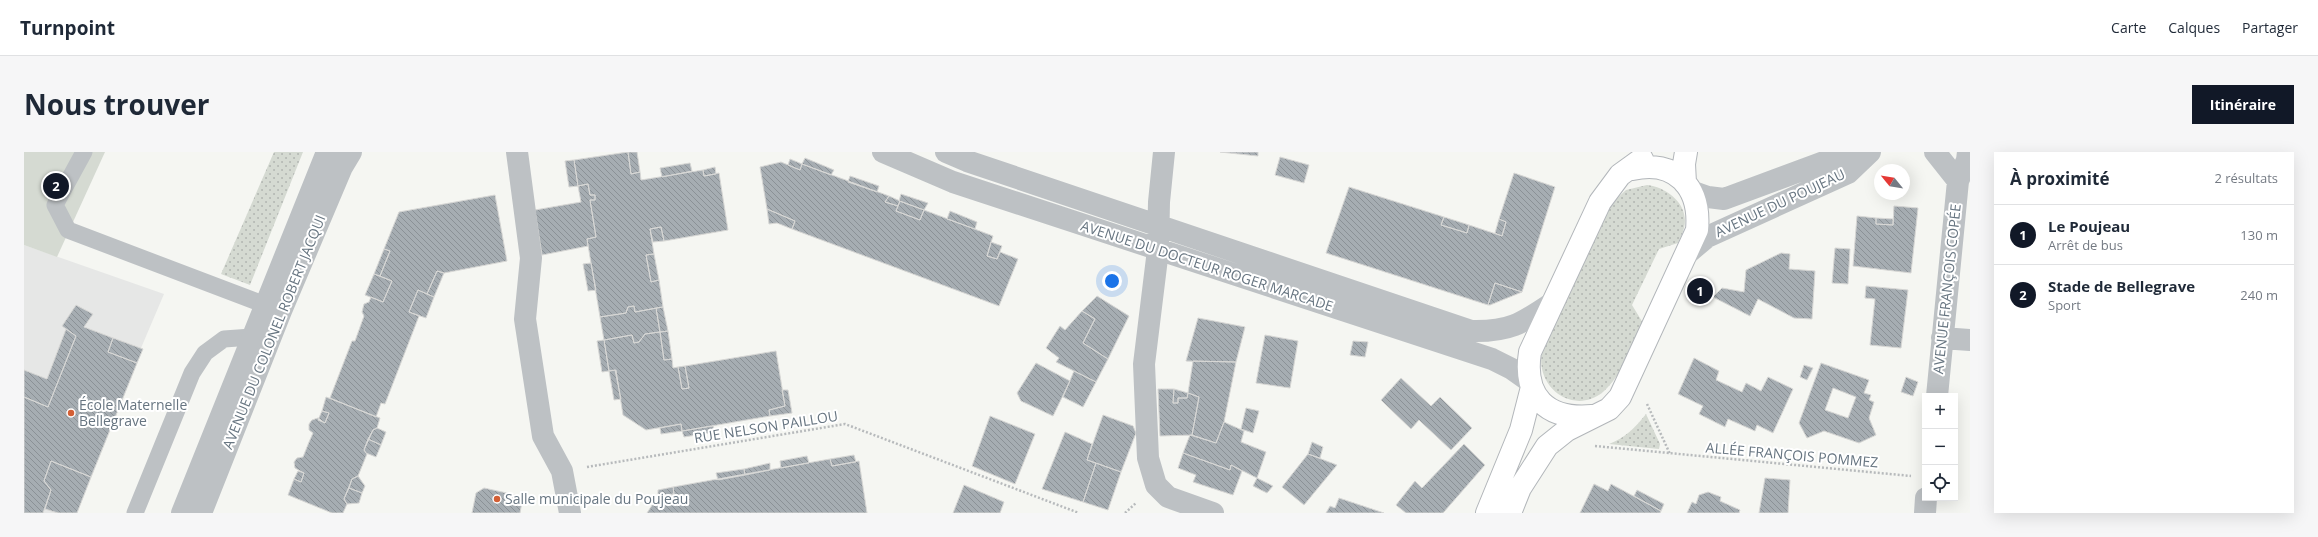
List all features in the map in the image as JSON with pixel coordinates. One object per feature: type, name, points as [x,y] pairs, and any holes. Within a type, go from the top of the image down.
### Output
[{"type":"main road","points":[[1632,169],[1650,152]]},
{"type":"main road","points":[[1510,513],[1520,488],[1547,446],[1567,430],[1609,409],[1620,397],[1688,253],[1697,230],[1698,216],[1696,202],[1688,187],[1684,164],[1686,152]]},
{"type":"main road","points":[[1487,513],[1521,430],[1530,386],[1527,367],[1530,352],[1600,202],[1620,175],[1632,169],[1648,165],[1664,167],[1688,187]]},
{"type":"main road","points":[[1530,386],[1540,402],[1563,415],[1577,418],[1593,416]]},
{"type":"street","name":"AVENUE DU COLONEL ROBERT JACQUI","points":[[202,513],[327,152]]},
{"type":"street","name":"AVENUE DU COLONEL ROBERT JACQUI","points":[[182,513],[252,338],[273,308],[342,167],[351,152]]},
{"type":"street","points":[[517,152],[531,258],[525,319],[543,436],[562,471],[570,513]]},
{"type":"street","name":"AVENUE DU DOCTEUR ROGER MARCADE","points":[[883,152],[953,182],[1492,359],[1512,369],[1530,386]]},
{"type":"street","name":"AVENUE DU DOCTEUR ROGER MARCADE","points":[[946,152],[967,161],[1471,331],[1493,332],[1509,328],[1526,321],[1552,303]]},
{"type":"street","points":[[1164,152],[1159,202],[1158,250],[1144,364],[1148,458],[1156,485],[1168,497],[1213,513]]},
{"type":"street","name":"AVENUE DU POUJEAU","points":[[1688,187],[1708,197],[1724,199],[1832,159],[1862,152]]},
{"type":"street","name":"AVENUE DU POUJEAU","points":[[1688,253],[1707,237],[1848,173],[1870,152]]},
{"type":"street","points":[[1935,152],[1958,182]]},
{"type":"street","name":"AVENUE FRANÇOIS COPÉE","points":[[1936,393],[1958,182],[1967,160],[1968,152]]},
{"type":"street","points":[[1942,338],[1970,340]]},
{"type":"street","points":[[1925,513],[1926,501]]},
{"type":"lane","points":[[84,152],[55,205],[68,230],[273,308]]},
{"type":"lane","points":[[135,513],[192,372],[205,353],[224,339],[252,338]]},
{"type":"path","points":[[1645,401],[1670,454]]},
{"type":"path","name":"RUE NELSON PAILLOU","points":[[562,471],[845,424],[1079,513]]},
{"type":"path","name":"ALLÉE FRANÇOIS POMMEZ","points":[[1595,446],[1913,476]]},
{"type":"shaded area","points":[[24,152],[105,152],[57,257],[24,245]]},
{"type":"shaded area","points":[[274,152],[303,152],[250,285],[221,274]]},
{"type":"shaded area","points":[[1647,185],[1655,186],[1669,193],[1680,205],[1684,212],[1685,220],[1683,232],[1678,243],[1659,249],[1632,305],[1643,323],[1616,378],[1603,392],[1591,399],[1579,401],[1567,399],[1557,393],[1549,385],[1543,374],[1541,362],[1543,348],[1611,204],[1626,190]]},
{"type":"shaded area","name":"École Maternelle Bellegrave","points":[[24,245],[164,294],[141,348],[143,349],[77,513],[24,513]]},
{"type":"shaded area","points":[[1646,414],[1660,444],[1659,449],[1609,444],[1620,439],[1629,432]]},
{"type":"building","points":[[628,152],[631,174],[640,172],[641,180],[703,170],[704,176],[719,173],[728,230],[664,241],[661,227],[650,229],[654,254],[646,255],[651,282],[659,280],[663,307],[635,312],[634,306],[628,307],[626,313],[600,317],[587,239],[596,237],[590,200],[595,200],[595,195],[590,195],[588,184],[578,186],[574,160]]},
{"type":"building","points":[[628,152],[637,152],[640,172],[631,174]]},
{"type":"building","points":[[1220,152],[1258,152],[1258,156]]},
{"type":"building","points":[[1280,157],[1309,165],[1304,183],[1275,175]]},
{"type":"building","points":[[805,158],[834,170],[831,175],[802,164]]},
{"type":"building","points":[[790,159],[802,164],[800,170],[788,165]]},
{"type":"building","points":[[574,160],[578,186],[569,187],[565,161]]},
{"type":"building","points":[[781,162],[800,170],[802,164],[889,196],[885,202],[898,206],[896,211],[920,220],[924,210],[993,236],[987,256],[997,259],[1000,252],[1018,259],[999,306],[792,229],[795,221],[767,209],[760,167]]},
{"type":"building","points":[[690,163],[692,171],[662,177],[660,168]]},
{"type":"building","points":[[715,167],[716,174],[704,176],[703,170]]},
{"type":"building","points":[[1514,173],[1555,187],[1522,292],[1495,283],[1488,305],[1326,253],[1349,187],[1444,217],[1441,225],[1467,233],[1469,225],[1502,236],[1506,222],[1499,219]]},
{"type":"building","points":[[850,176],[879,186],[877,192],[848,182]]},
{"type":"building","points":[[588,184],[590,195],[595,195],[595,200],[590,200],[596,237],[587,239],[588,246],[542,255],[535,210],[581,202],[578,186]]},
{"type":"building","points":[[901,194],[928,203],[924,210],[899,201]]},
{"type":"building","points":[[495,195],[507,261],[444,273],[437,271],[427,294],[418,290],[409,312],[419,316],[385,404],[381,403],[376,417],[330,398],[352,341],[355,341],[364,316],[362,312],[364,304],[369,302],[371,297],[383,302],[392,281],[380,276],[390,251],[384,249],[399,212]]},
{"type":"building","points":[[889,196],[900,201],[898,206],[885,202]]},
{"type":"building","points":[[900,201],[924,210],[920,220],[896,211]]},
{"type":"building","points":[[1894,206],[1918,208],[1911,273],[1853,266],[1857,216],[1876,218],[1876,224],[1893,225]]},
{"type":"building","points":[[767,209],[795,221],[792,229],[777,223],[769,224]]},
{"type":"building","points":[[950,211],[977,222],[975,229],[947,219]]},
{"type":"building","points":[[1444,217],[1469,225],[1467,233],[1441,225]]},
{"type":"building","points":[[1876,218],[1893,219],[1893,225],[1876,224]]},
{"type":"building","points":[[1499,219],[1506,222],[1502,236],[1495,233]]},
{"type":"building","points":[[661,227],[664,241],[653,242],[650,229]]},
{"type":"building","points":[[991,242],[1002,246],[997,259],[987,256]]},
{"type":"building","points":[[1835,248],[1850,249],[1848,284],[1832,283]]},
{"type":"building","points":[[384,249],[390,251],[380,276],[374,274]]},
{"type":"building","points":[[1781,253],[1790,254],[1789,269],[1815,271],[1812,319],[1794,318],[1758,299],[1750,316],[1713,297],[1722,288],[1744,292],[1746,270]]},
{"type":"building","points":[[654,254],[659,280],[651,282],[646,255]]},
{"type":"building","points":[[591,263],[596,290],[588,291],[583,264]]},
{"type":"building","points":[[437,271],[444,273],[434,297],[427,294]]},
{"type":"building","points":[[374,274],[392,281],[383,302],[365,295]]},
{"type":"building","points":[[1495,283],[1522,292],[1488,305]]},
{"type":"building","points":[[1866,286],[1908,290],[1901,348],[1870,345],[1875,299],[1865,298]]},
{"type":"building","points":[[418,290],[434,297],[426,318],[409,312]]},
{"type":"building","points":[[1097,296],[1129,316],[1108,359],[1083,343],[1095,319],[1082,311]]},
{"type":"building","points":[[76,305],[93,314],[84,327],[113,338],[108,352],[137,363],[91,477],[51,461],[44,481],[51,490],[43,513],[24,513],[24,397],[48,407],[76,336],[62,326]]},
{"type":"building","points":[[634,306],[635,312],[656,308],[660,332],[645,334],[639,342],[634,343],[632,335],[604,340],[600,317],[626,313],[628,307]]},
{"type":"building","points":[[663,307],[668,331],[660,332],[656,308]]},
{"type":"building","points":[[1082,311],[1095,319],[1083,343],[1108,359],[1096,382],[1056,362],[1059,358],[1046,348],[1060,326],[1065,330]]},
{"type":"building","points":[[1198,318],[1245,327],[1236,362],[1186,361]]},
{"type":"building","points":[[66,329],[76,336],[48,407],[24,397],[24,370],[47,379]]},
{"type":"building","points":[[668,331],[672,359],[664,360],[660,332]]},
{"type":"building","points":[[660,332],[664,360],[672,359],[673,368],[678,367],[682,389],[689,388],[685,366],[776,351],[785,406],[769,410],[770,416],[682,431],[681,424],[646,430],[623,415],[616,370],[609,371],[604,340],[632,335],[634,343],[639,342],[645,334]]},
{"type":"building","points":[[1265,335],[1298,341],[1290,388],[1256,383]]},
{"type":"building","points":[[113,338],[143,349],[137,363],[108,352]]},
{"type":"building","points":[[604,340],[609,371],[602,372],[597,341]]},
{"type":"building","points":[[1353,341],[1368,342],[1365,357],[1350,355]]},
{"type":"building","points":[[1694,358],[1719,371],[1716,380],[1742,392],[1746,383],[1761,391],[1768,377],[1793,389],[1773,433],[1757,425],[1755,431],[1728,419],[1725,427],[1699,414],[1703,406],[1678,394]]},
{"type":"building","points":[[1193,361],[1236,362],[1224,422],[1216,443],[1192,435],[1199,397],[1188,393]]},
{"type":"building","points":[[1036,363],[1070,381],[1053,416],[1021,401],[1017,393]]},
{"type":"building","points":[[1821,363],[1869,380],[1864,393],[1871,395],[1869,400],[1874,402],[1869,418],[1876,435],[1859,443],[1824,431],[1807,438],[1799,423]],"holes":[[[1833,388],[1856,397],[1848,418],[1825,410]]]},
{"type":"building","points":[[1804,365],[1813,368],[1807,380],[1800,377]]},
{"type":"building","points":[[685,366],[689,388],[682,389],[678,367]]},
{"type":"building","points":[[615,370],[621,399],[614,400],[609,371]]},
{"type":"building","points":[[1074,371],[1096,382],[1083,407],[1063,397]]},
{"type":"building","points":[[1906,377],[1918,382],[1913,396],[1901,392]]},
{"type":"building","points":[[1401,378],[1431,406],[1440,397],[1472,428],[1451,450],[1419,420],[1411,429],[1381,400]]},
{"type":"building","points":[[1158,389],[1174,389],[1173,403],[1178,403],[1178,398],[1187,398],[1188,393],[1199,397],[1192,435],[1160,436]]},
{"type":"building","points":[[1174,389],[1188,393],[1187,398],[1178,398],[1178,403],[1173,403]]},
{"type":"building","points":[[782,390],[788,390],[792,413],[770,416],[769,410],[785,406]]},
{"type":"building","points":[[326,397],[380,418],[377,428],[373,430],[364,450],[367,454],[358,476],[352,479],[344,499],[347,504],[343,513],[332,513],[288,495],[294,479],[301,482],[304,473],[295,468],[294,462],[297,458],[303,457],[313,433],[309,430],[309,424],[312,420],[318,418],[325,423],[329,413],[322,411]]},
{"type":"building","points":[[1246,408],[1259,411],[1253,433],[1241,429]]},
{"type":"building","points":[[322,411],[329,413],[325,423],[318,420]]},
{"type":"building","points":[[1103,415],[1133,426],[1136,433],[1121,472],[1087,460]]},
{"type":"building","points":[[990,416],[1035,434],[1015,484],[972,466]]},
{"type":"building","points":[[1224,422],[1244,431],[1241,442],[1266,452],[1257,478],[1231,465],[1230,470],[1183,453],[1190,435],[1216,443]]},
{"type":"building","points":[[681,424],[682,431],[661,434],[660,428]]},
{"type":"building","points":[[713,426],[715,432],[684,437],[682,431]]},
{"type":"building","points":[[377,428],[386,432],[381,445],[368,439],[373,430]]},
{"type":"building","points":[[1065,432],[1092,444],[1087,460],[1096,463],[1083,502],[1042,489]]},
{"type":"building","points":[[368,439],[381,445],[376,457],[366,453],[364,450]]},
{"type":"building","points":[[1312,442],[1323,447],[1320,458],[1308,454]]},
{"type":"building","points":[[1464,444],[1485,465],[1443,513],[1406,513],[1396,505],[1415,481],[1422,488]]},
{"type":"building","points":[[1183,453],[1230,470],[1231,465],[1242,471],[1233,495],[1193,482],[1196,475],[1178,468]]},
{"type":"building","points":[[1308,454],[1337,465],[1304,505],[1282,487]]},
{"type":"building","points":[[854,455],[856,462],[832,466],[830,459]]},
{"type":"building","points":[[807,456],[809,463],[781,468],[780,461]]},
{"type":"building","points":[[830,459],[832,466],[859,461],[867,513],[647,513],[658,496],[674,494],[673,487]]},
{"type":"building","points":[[51,461],[91,477],[77,513],[58,513],[45,509],[51,490],[44,481]]},
{"type":"building","points":[[770,463],[770,470],[745,475],[744,469]]},
{"type":"building","points":[[1096,463],[1121,472],[1108,510],[1083,502]]},
{"type":"building","points":[[744,469],[745,475],[718,480],[716,473]]},
{"type":"building","points":[[298,471],[304,473],[301,482],[294,479]]},
{"type":"building","points":[[358,476],[365,486],[362,493],[349,488],[352,479]]},
{"type":"building","points":[[1257,478],[1273,486],[1267,493],[1253,486]]},
{"type":"building","points":[[1765,478],[1790,480],[1788,513],[1759,513]]},
{"type":"building","points":[[1594,484],[1608,491],[1611,484],[1661,511],[1660,513],[1580,513]]},
{"type":"building","points":[[964,485],[1004,502],[1000,513],[953,513]]},
{"type":"building","points":[[673,487],[674,494],[658,496],[658,490]]},
{"type":"building","points":[[349,488],[362,493],[359,503],[347,504],[344,499]]},
{"type":"building","name":"Salle municipale du Poujeau","points":[[484,488],[516,495],[522,502],[520,513],[472,513],[476,493]]},
{"type":"building","points":[[1637,490],[1664,504],[1661,511],[1634,496]]},
{"type":"building","points":[[1708,492],[1721,497],[1720,501],[1740,510],[1739,513],[1687,513],[1692,502],[1696,504],[1699,495]]},
{"type":"building","points":[[1339,498],[1384,513],[1326,513],[1330,506],[1335,508]]},
{"type":"place","name":"Stade de Bellegrave","points":[[56,186]]},
{"type":"place","name":"Le Poujeau","points":[[1700,291]]},
{"type":"place","name":"École Maternelle Bellegrave","points":[[71,413]]},
{"type":"place","name":"Salle municipale du Poujeau","points":[[497,499]]}]
